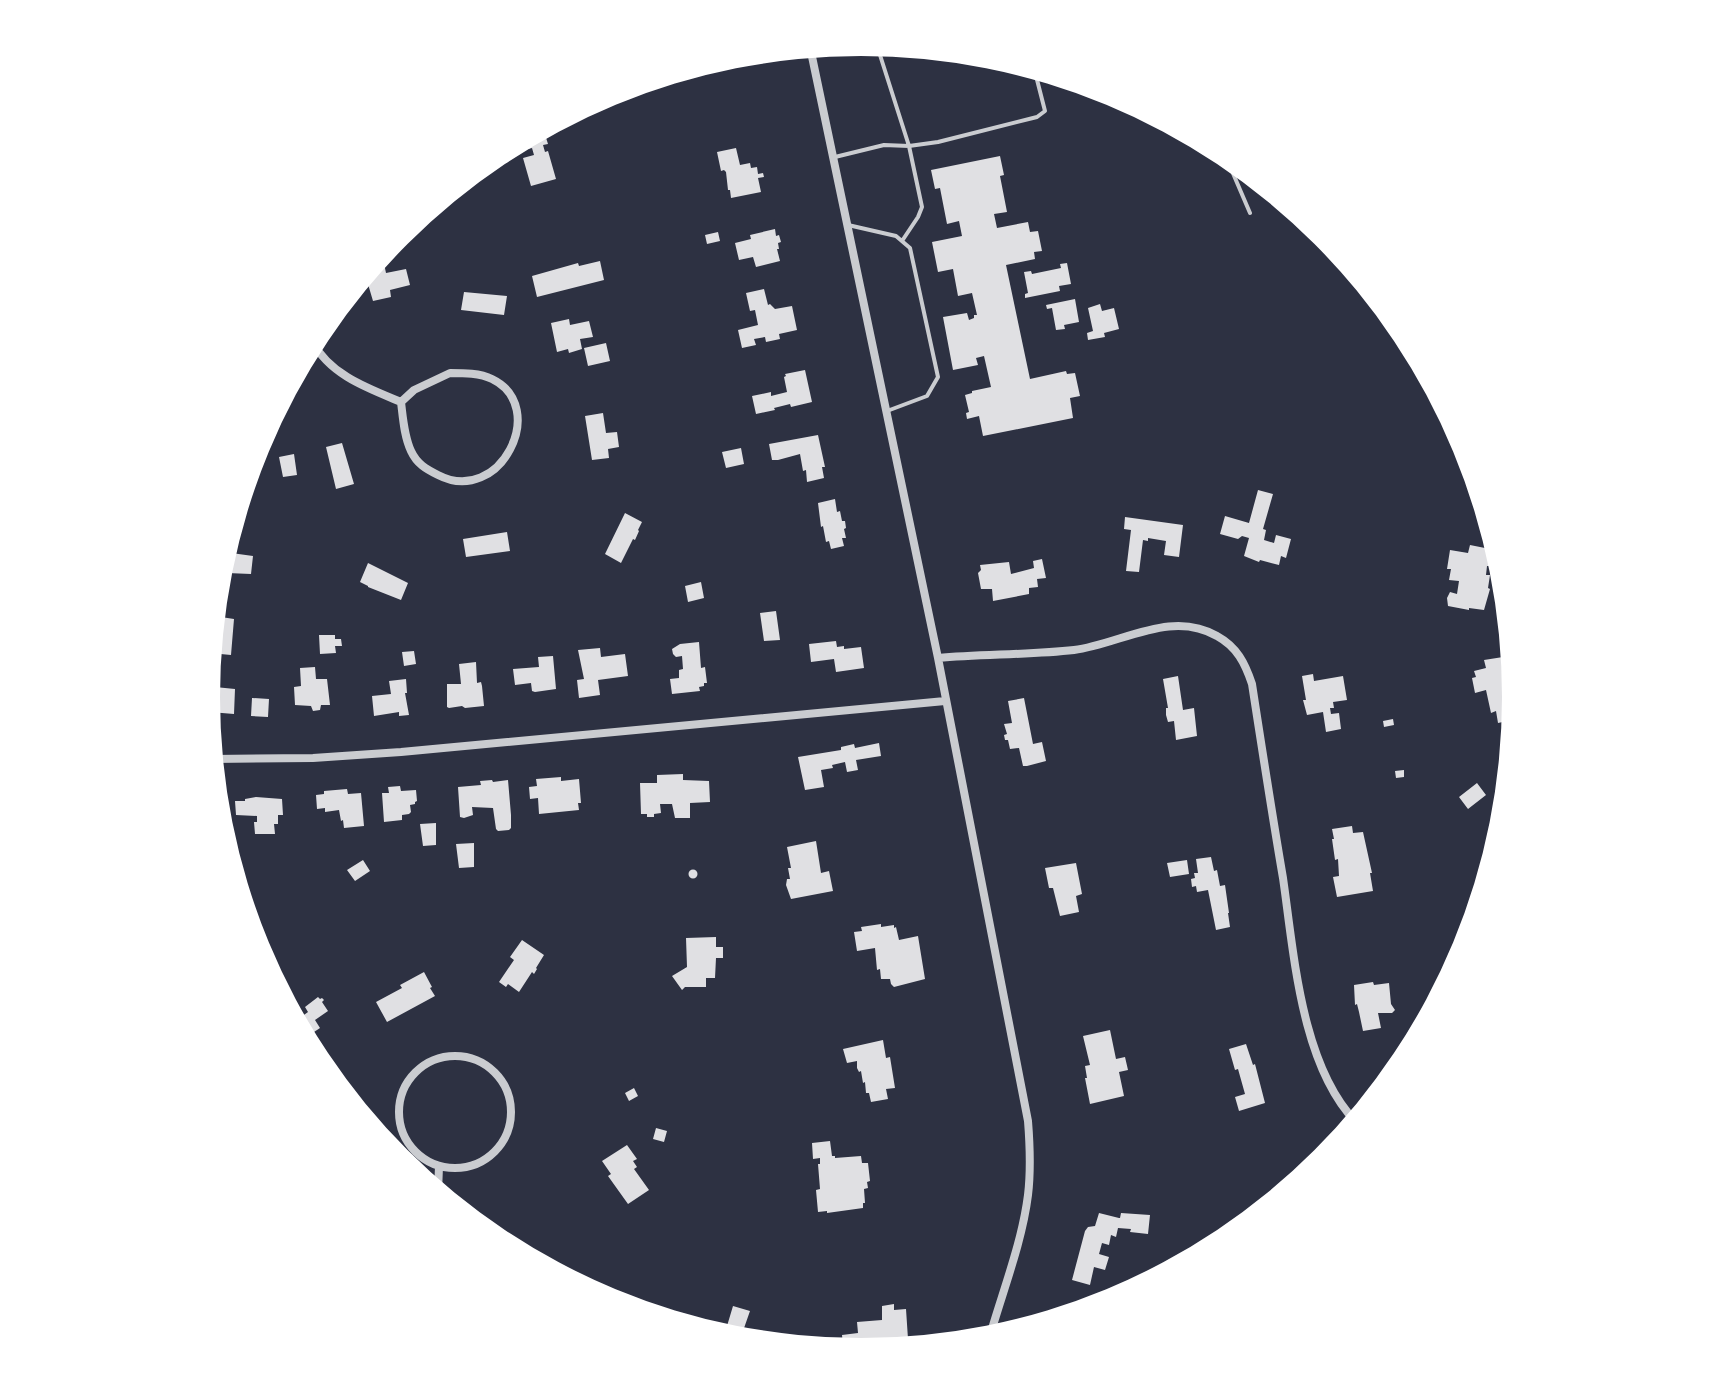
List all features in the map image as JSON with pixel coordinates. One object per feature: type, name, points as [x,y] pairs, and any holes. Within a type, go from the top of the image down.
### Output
[{"type":"street","points":[[812,58],[938,658],[1022,1083],[1030,1145],[1028,1198],[993,1324]]},
{"type":"street","points":[[320,354],[341,375],[401,402]]},
{"type":"street","points":[[450,373],[471,373],[491,378],[504,387],[514,401],[518,421],[516,437],[506,459],[490,473],[469,482],[446,479],[421,467],[411,452],[401,402],[414,390],[450,373]]},
{"type":"street","points":[[938,658],[1077,649],[1160,627],[1180,625],[1210,631],[1236,651],[1246,665],[1252,684],[1305,1012],[1328,1084],[1348,1114]]},
{"type":"street","points":[[223,759],[313,758],[401,752],[945,701]]},
{"type":"street","points":[[447,1056],[466,1056],[484,1063],[498,1075],[508,1091],[512,1109],[510,1128],[501,1145],[489,1157],[465,1167],[439,1166],[422,1158],[409,1144],[401,1127],[399,1108],[403,1089],[413,1074],[429,1062],[447,1056]]},
{"type":"street","points":[[439,1166],[439,1179]]},
{"type":"lane","points":[[880,56],[909,146],[922,207],[902,241]]},
{"type":"lane","points":[[832,158],[884,145],[938,142],[1037,117],[1045,111],[1037,81]]},
{"type":"lane","points":[[1234,176],[1250,213]]},
{"type":"lane","points":[[848,225],[896,236],[910,248],[938,377],[927,396],[887,411]]},
{"type":"building","points":[[546,139],[548,144],[543,145],[545,152],[548,151],[556,179],[531,186],[523,158],[534,155],[532,148]]},
{"type":"building","points":[[736,148],[740,165],[750,163],[751,168],[757,167],[758,174],[763,173],[764,177],[758,178],[761,192],[731,198],[726,172],[721,171],[717,152]]},
{"type":"building","points":[[1000,156],[1004,175],[1000,176],[1007,212],[994,214],[997,228],[1028,222],[1030,232],[1038,231],[1042,251],[1034,252],[1035,259],[1006,265],[1030,379],[1066,371],[1067,374],[1075,373],[1080,396],[1070,398],[1073,418],[983,436],[979,416],[967,419],[966,413],[969,412],[965,395],[991,387],[984,356],[976,358],[978,365],[953,370],[943,317],[967,313],[969,320],[974,318],[977,315],[972,293],[958,296],[953,269],[938,272],[932,242],[962,236],[959,221],[947,224],[940,188],[935,189],[931,170]]},
{"type":"building","points":[[775,229],[781,242],[777,249],[780,261],[756,267],[753,257],[739,260],[735,243],[751,239],[750,235]]},
{"type":"building","points":[[718,232],[720,241],[707,244],[705,235]]},
{"type":"building","points":[[600,261],[604,280],[537,297],[532,276],[578,263],[579,266]]},
{"type":"building","points":[[1067,263],[1071,284],[1059,286],[1060,291],[1025,298],[1028,293],[1024,272],[1031,271],[1032,274],[1061,268],[1060,264]]},
{"type":"building","points":[[385,268],[386,273],[406,269],[410,285],[390,290],[391,297],[373,301],[369,287]]},
{"type":"building","points":[[764,289],[768,305],[775,309],[792,306],[797,330],[779,334],[780,339],[766,342],[765,337],[754,339],[756,345],[742,348],[738,330],[758,325],[755,310],[750,311],[746,293]]},
{"type":"building","points":[[464,292],[507,296],[504,315],[461,310]]},
{"type":"building","points":[[1075,299],[1079,322],[1056,330],[1052,308],[1047,309],[1046,305]]},
{"type":"building","points":[[1100,304],[1102,311],[1114,308],[1119,329],[1104,333],[1105,337],[1088,340],[1087,333],[1093,331],[1088,308]]},
{"type":"building","points":[[569,319],[570,325],[589,321],[593,337],[580,339],[582,349],[569,353],[568,349],[557,352],[551,323]]},
{"type":"building","points":[[606,343],[610,361],[588,366],[584,348]]},
{"type":"building","points":[[805,370],[812,402],[791,407],[790,404],[756,414],[752,396],[787,392],[785,374]]},
{"type":"building","points":[[603,413],[606,433],[617,432],[619,447],[608,449],[609,458],[592,460],[585,416]]},
{"type":"building","points":[[818,435],[825,467],[822,467],[824,478],[807,482],[800,454],[772,460],[769,444]]},
{"type":"building","points":[[342,443],[354,484],[336,489],[326,447]]},
{"type":"building","points":[[741,448],[744,464],[726,468],[722,452]]},
{"type":"building","points":[[294,454],[297,475],[283,477],[279,457]]},
{"type":"building","points":[[1258,490],[1273,494],[1263,529],[1266,530],[1264,540],[1274,543],[1276,535],[1291,539],[1286,558],[1281,556],[1279,565],[1244,556],[1249,538],[1242,536],[1238,539],[1220,534],[1225,516],[1249,523]]},
{"type":"building","points":[[835,499],[837,512],[840,511],[842,521],[845,521],[846,538],[842,538],[844,546],[831,549],[821,527],[818,503]]},
{"type":"building","points":[[625,513],[642,522],[621,563],[605,554]]},
{"type":"building","points":[[1125,517],[1183,525],[1179,557],[1164,555],[1166,541],[1148,538],[1148,541],[1143,540],[1139,572],[1126,571],[1131,530],[1124,529]]},
{"type":"building","points":[[507,532],[510,551],[466,557],[463,539]]},
{"type":"building","points":[[1470,545],[1484,548],[1490,589],[1484,610],[1448,606],[1447,598],[1450,592],[1457,594],[1459,581],[1449,580],[1450,550],[1468,553]]},
{"type":"building","points":[[236,554],[253,556],[251,574],[232,573]]},
{"type":"building","points":[[1042,559],[1046,578],[1037,579],[1038,587],[1029,588],[1029,594],[993,601],[992,589],[981,589],[980,565],[1009,562],[1011,574],[1034,568],[1033,561]]},
{"type":"building","points":[[368,563],[408,583],[401,600],[360,582]]},
{"type":"building","points":[[701,582],[704,598],[688,602],[685,586]]},
{"type":"building","points":[[776,611],[780,640],[764,641],[760,613]]},
{"type":"building","points":[[225,618],[234,619],[231,655],[221,654]]},
{"type":"building","points":[[319,635],[335,635],[335,639],[341,639],[342,646],[335,646],[336,653],[320,654]]},
{"type":"building","points":[[836,641],[837,647],[844,646],[844,649],[861,647],[864,668],[836,672],[834,659],[811,662],[809,644]]},
{"type":"building","points":[[699,642],[701,668],[705,667],[707,683],[699,687],[700,691],[672,694],[670,679],[679,678],[679,670],[683,669],[682,656],[676,657],[672,649],[680,644]]},
{"type":"building","points":[[600,648],[601,657],[625,654],[628,676],[598,680],[600,695],[579,698],[577,680],[584,679],[578,650]]},
{"type":"building","points":[[414,651],[416,664],[404,666],[402,652]]},
{"type":"building","points":[[553,656],[556,689],[535,692],[531,683],[515,685],[513,669],[539,667],[538,657]]},
{"type":"building","points":[[1501,657],[1501,722],[1498,723],[1496,711],[1491,713],[1486,690],[1475,693],[1472,678],[1476,677],[1474,671],[1486,668],[1484,660]]},
{"type":"building","points":[[476,662],[477,683],[481,682],[484,706],[447,707],[447,684],[461,684],[459,664]]},
{"type":"building","points":[[315,667],[316,679],[327,679],[330,705],[321,705],[320,710],[313,711],[311,706],[295,705],[294,687],[301,686],[300,668]]},
{"type":"building","points":[[1313,674],[1314,681],[1343,676],[1347,700],[1333,702],[1334,708],[1330,708],[1331,714],[1339,713],[1341,729],[1326,732],[1323,712],[1307,715],[1302,676]]},
{"type":"building","points":[[1178,676],[1183,710],[1194,708],[1197,736],[1176,740],[1174,721],[1168,722],[1166,715],[1168,708],[1163,679]]},
{"type":"building","points":[[406,679],[409,715],[399,716],[399,712],[374,716],[372,696],[391,694],[389,681]]},
{"type":"building","points":[[220,688],[235,689],[234,714],[220,713]]},
{"type":"building","points":[[252,698],[269,699],[268,717],[251,716]]},
{"type":"building","points":[[1024,698],[1033,744],[1042,742],[1046,761],[1027,766],[1023,766],[1019,748],[1010,749],[1004,735],[1007,734],[1004,724],[1012,723],[1008,701]]},
{"type":"building","points":[[1393,719],[1394,725],[1384,727],[1383,721]]},
{"type":"building","points":[[879,743],[881,756],[856,760],[858,770],[847,772],[845,762],[832,765],[833,768],[821,770],[824,787],[805,790],[798,757],[841,750],[841,747],[854,744],[855,748]]},
{"type":"building","points":[[1404,770],[1404,777],[1396,778],[1395,771]]},
{"type":"building","points":[[683,774],[683,780],[709,781],[710,802],[690,803],[690,818],[675,818],[672,804],[660,804],[661,813],[654,814],[654,817],[641,814],[640,783],[657,783],[657,775]]},
{"type":"building","points":[[561,777],[561,781],[579,779],[579,810],[539,814],[538,798],[530,799],[529,787],[537,786],[536,779]]},
{"type":"building","points":[[508,780],[509,830],[496,829],[493,808],[472,807],[473,815],[460,817],[458,787],[481,785],[480,781]]},
{"type":"building","points":[[1477,783],[1486,795],[1468,809],[1459,797]]},
{"type":"building","points":[[400,786],[401,791],[416,790],[417,801],[410,805],[409,814],[402,815],[402,820],[384,822],[382,793],[389,793],[388,787]]},
{"type":"building","points":[[347,789],[348,794],[361,793],[364,826],[344,828],[339,810],[325,812],[325,808],[317,809],[316,795],[324,794],[324,791]]},
{"type":"building","points":[[256,797],[282,799],[283,815],[278,815],[278,824],[274,824],[275,834],[255,834],[257,816],[236,815],[235,801]]},
{"type":"building","points":[[436,823],[436,845],[423,846],[420,824]]},
{"type":"building","points":[[1352,826],[1353,833],[1363,832],[1373,891],[1337,897],[1333,877],[1339,876],[1338,859],[1335,860],[1332,829]]},
{"type":"building","points":[[816,841],[821,873],[829,871],[833,891],[791,899],[786,885],[787,879],[790,879],[788,868],[791,868],[787,847]]},
{"type":"building","points":[[474,843],[474,867],[459,868],[456,844]]},
{"type":"building","points":[[1211,857],[1220,886],[1225,885],[1230,927],[1216,930],[1208,890],[1197,892],[1196,886],[1192,887],[1191,879],[1195,878],[1194,873],[1198,873],[1196,859]]},
{"type":"building","points":[[363,860],[370,871],[355,881],[347,870]]},
{"type":"building","points":[[1187,860],[1189,874],[1170,877],[1167,863]]},
{"type":"building","points":[[1076,863],[1082,894],[1076,896],[1079,912],[1060,916],[1045,868]]},
{"type":"building","points":[[693,869],[698,874],[693,879],[688,874]]},
{"type":"building","points":[[881,924],[881,927],[894,925],[899,940],[918,936],[925,979],[894,987],[890,979],[881,979],[875,948],[857,951],[854,932],[862,931],[861,927]]},
{"type":"building","points":[[716,937],[716,947],[723,947],[723,958],[716,958],[715,978],[706,978],[706,987],[685,987],[682,990],[672,976],[687,967],[686,938]]},
{"type":"building","points":[[522,940],[544,955],[519,992],[499,982],[514,960],[510,957]]},
{"type":"building","points":[[424,972],[435,996],[387,1022],[376,1002]]},
{"type":"building","points":[[1373,982],[1374,985],[1389,983],[1391,1004],[1395,1010],[1392,1013],[1378,1013],[1381,1028],[1363,1031],[1355,1005],[1354,985]]},
{"type":"building","points":[[318,997],[324,1000],[322,1002],[328,1011],[315,1020],[320,1028],[315,1031],[305,1014],[308,1012],[305,1007]]},
{"type":"building","points":[[1110,1030],[1116,1059],[1125,1057],[1128,1070],[1119,1072],[1124,1096],[1090,1104],[1085,1066],[1090,1065],[1083,1036]]},
{"type":"building","points":[[883,1040],[886,1058],[890,1057],[895,1088],[886,1089],[888,1099],[871,1102],[857,1061],[847,1063],[843,1049]]},
{"type":"building","points":[[1246,1044],[1255,1064],[1265,1103],[1239,1111],[1235,1097],[1245,1094],[1229,1049]]},
{"type":"building","points":[[634,1088],[638,1096],[629,1101],[625,1093]]},
{"type":"building","points":[[656,1128],[667,1131],[664,1142],[653,1139]]},
{"type":"building","points":[[830,1141],[835,1158],[861,1156],[862,1163],[868,1163],[870,1181],[867,1182],[868,1188],[864,1189],[863,1208],[818,1212],[816,1190],[820,1189],[820,1158],[813,1159],[812,1143]]},
{"type":"building","points":[[627,1145],[637,1159],[633,1161],[637,1167],[634,1169],[649,1190],[628,1204],[608,1176],[611,1174],[602,1161]]},
{"type":"building","points":[[1099,1213],[1119,1218],[1121,1213],[1150,1215],[1148,1234],[1118,1228],[1116,1237],[1111,1235],[1109,1245],[1102,1243],[1099,1254],[1109,1257],[1105,1270],[1094,1267],[1090,1285],[1072,1280],[1085,1231],[1095,1226]]},
{"type":"building","points":[[894,1304],[894,1310],[906,1309],[908,1337],[842,1338],[842,1335],[858,1333],[857,1322],[882,1320],[882,1306]]},
{"type":"building","points":[[733,1306],[750,1311],[744,1327],[728,1324]]}]
